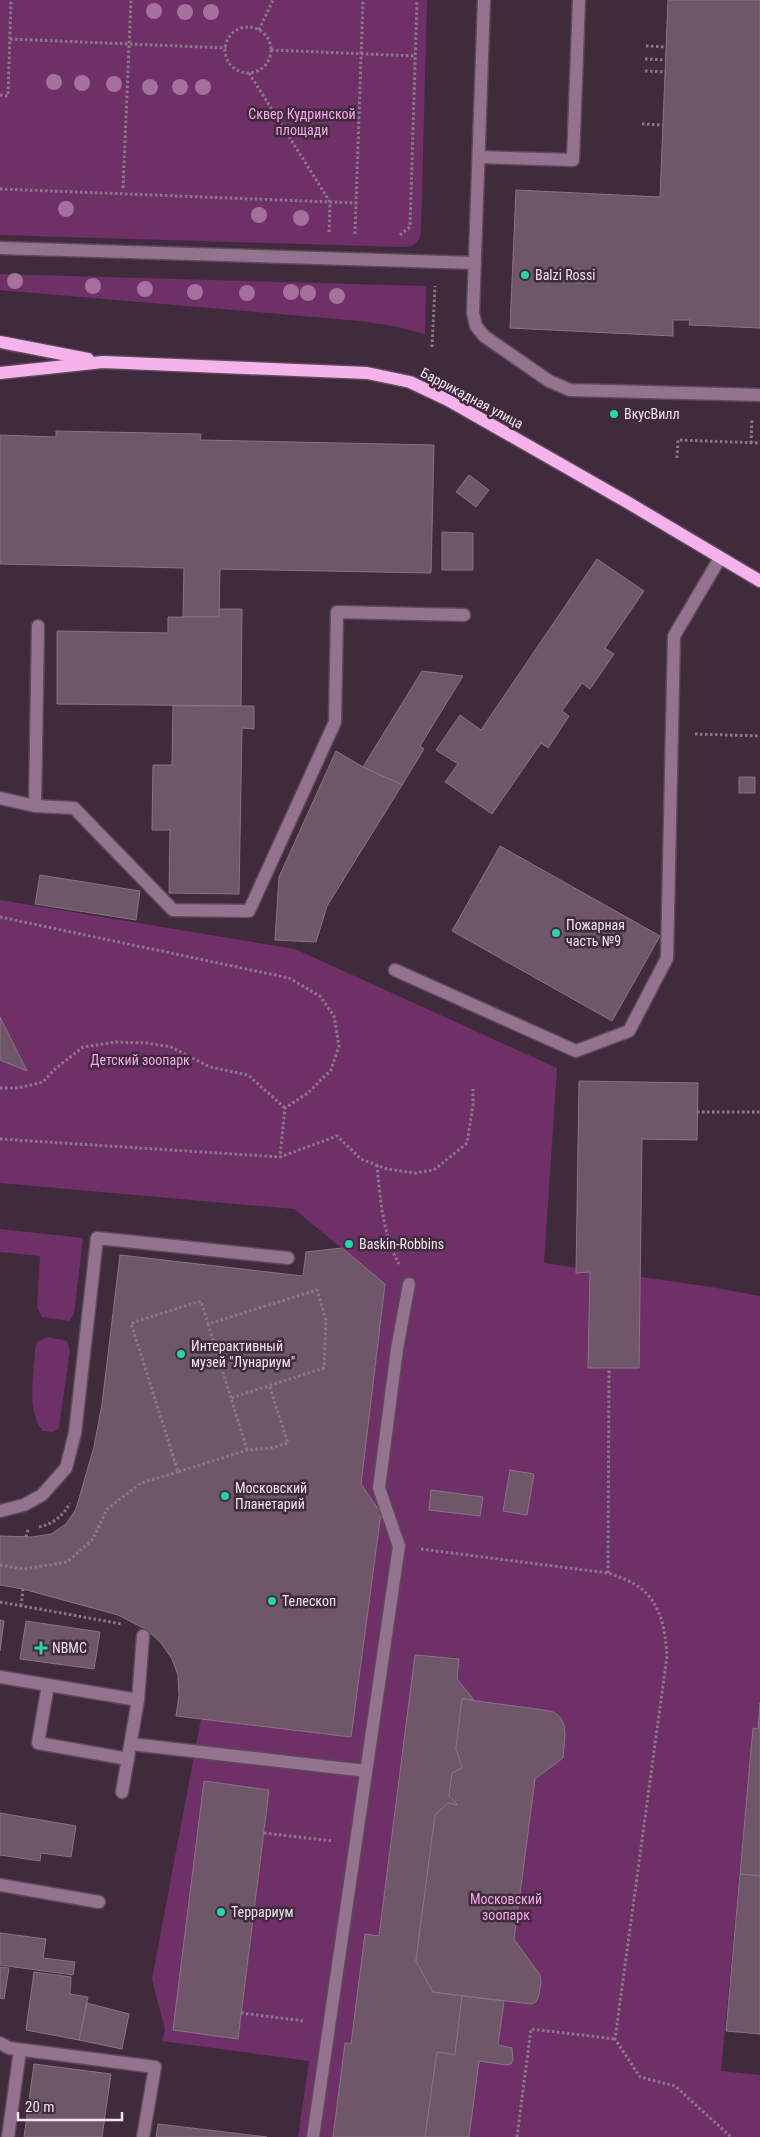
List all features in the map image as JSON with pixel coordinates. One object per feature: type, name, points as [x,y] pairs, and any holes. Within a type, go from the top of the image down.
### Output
[{"type":"main road","name":"Баррикадная улица","points":[[0,342],[103,362]]},
{"type":"main road","name":"Баррикадная улица","points":[[0,373],[103,362],[367,373],[410,382],[493,425],[628,502],[760,581]]},
{"type":"lane","points":[[484,0],[474,313],[480,331],[556,385],[577,391],[760,395]]},
{"type":"lane","points":[[479,157],[573,160],[579,0]]},
{"type":"lane","points":[[0,248],[475,263]]},
{"type":"lane","points":[[395,970],[576,1051],[629,1031],[667,958],[674,636],[720,558]]},
{"type":"lane","points":[[0,798],[35,806],[74,808],[173,910],[249,911],[335,722],[337,612],[464,615]]},
{"type":"lane","points":[[35,806],[38,626]]},
{"type":"lane","points":[[0,1511],[24,1505],[42,1495],[66,1468],[76,1433],[97,1238],[288,1258]]},
{"type":"lane","points":[[313,2137],[399,1546],[379,1488],[397,1349],[409,1284]]},
{"type":"lane","points":[[122,1792],[138,1700],[143,1636]]},
{"type":"lane","points":[[0,1677],[138,1700]]},
{"type":"lane","points":[[48,1685],[38,1743],[128,1759]]},
{"type":"lane","points":[[131,1744],[366,1771]]},
{"type":"lane","points":[[0,1885],[99,1902]]},
{"type":"lane","points":[[0,2043],[9,2048],[20,2050],[154,2067],[143,2137]]},
{"type":"lane","points":[[8,2137],[20,2050]]},
{"type":"path","points":[[0,95],[8,96],[11,0]]},
{"type":"path","points":[[124,188],[131,0]]},
{"type":"path","points":[[259,30],[273,0]]},
{"type":"path","points":[[355,240],[363,0]]},
{"type":"path","points":[[399,237],[410,227],[417,0]]},
{"type":"path","points":[[248,27],[259,30],[267,37],[271,50],[269,59],[257,72],[240,72],[227,59],[226,48],[229,37],[239,29],[248,27]]},
{"type":"path","points":[[10,39],[226,48]]},
{"type":"path","points":[[646,46],[666,47]]},
{"type":"path","points":[[271,50],[415,56]]},
{"type":"path","points":[[645,59],[666,60]]},
{"type":"path","points":[[645,71],[666,72]]},
{"type":"path","points":[[249,73],[330,202],[329,239]]},
{"type":"path","points":[[642,124],[663,125]]},
{"type":"path","points":[[0,189],[356,203]]},
{"type":"path","points":[[432,347],[435,286]]},
{"type":"path","points":[[677,458],[678,440],[760,443]]},
{"type":"path","points":[[699,734],[760,736]]},
{"type":"path","points":[[0,917],[289,978],[320,996],[334,1016],[339,1046],[331,1070],[308,1093],[285,1108]]},
{"type":"path","points":[[0,1088],[18,1088],[43,1082],[55,1069],[83,1047],[116,1042],[147,1043],[171,1047],[210,1066],[248,1075],[285,1108]]},
{"type":"path","points":[[0,1140],[280,1157],[337,1136],[361,1159],[387,1169],[415,1173],[434,1170],[466,1143],[473,1105],[473,1089]]},
{"type":"path","points":[[280,1157],[285,1108]]},
{"type":"path","points":[[697,1112],[760,1112]]},
{"type":"path","points":[[377,1165],[380,1199],[393,1253],[409,1284]]},
{"type":"path","points":[[208,1324],[317,1290],[326,1320],[324,1368],[231,1398]]},
{"type":"path","points":[[178,1472],[131,1323],[200,1301],[247,1450]]},
{"type":"path","points":[[608,1573],[609,1368]]},
{"type":"path","points":[[0,1565],[24,1569],[67,1562],[93,1539],[107,1509],[141,1483],[247,1450],[271,1448],[288,1443],[270,1385]]},
{"type":"path","points":[[399,1546],[608,1573],[635,1584],[656,1604],[666,1630],[667,1656],[615,2039],[640,2078],[675,2086],[728,2136]]},
{"type":"path","points":[[22,1606],[23,1589]]},
{"type":"path","points":[[0,1602],[117,1622],[143,1636]]},
{"type":"path","points":[[264,1833],[355,1843]]},
{"type":"path","points":[[241,2013],[329,2023]]},
{"type":"path","points":[[517,2137],[531,2029],[615,2039]]},
{"type":"green space","name":"Сквер Кудринской площади","points":[[0,0],[427,0],[421,232],[419,239],[412,245],[402,247],[0,235]]},
{"type":"green space","points":[[0,274],[426,286],[425,334],[393,326],[360,321],[0,290]]},
{"type":"green space","name":"Московский зоопарк","points":[[0,900],[295,949],[557,1068],[544,1263],[760,1296],[760,1703],[758,1729],[753,1729],[721,2071],[760,2075],[760,2137],[298,2137],[309,2061],[162,2041],[165,2030],[152,1979],[201,1719],[351,1737],[381,1513],[361,1484],[385,1284],[294,1209],[0,1183]]},
{"type":"green space","points":[[0,1229],[83,1238],[74,1314],[69,1321],[42,1317],[37,1307],[40,1256],[0,1252]]},
{"type":"green space","points":[[47,1337],[67,1341],[70,1350],[59,1428],[52,1432],[43,1431],[38,1423],[34,1413],[32,1392],[37,1342]]},
{"type":"building","points":[[668,0],[760,0],[760,328],[689,325],[690,320],[673,320],[673,336],[510,328],[516,190],[660,197]]},
{"type":"building","points":[[56,431],[201,434],[200,440],[434,445],[431,573],[220,569],[219,617],[183,617],[184,568],[0,564],[0,435],[56,437]]},
{"type":"building","points":[[469,475],[489,490],[476,507],[456,492]]},
{"type":"building","points":[[442,532],[473,533],[473,570],[442,570]]},
{"type":"building","points":[[597,559],[644,591],[605,648],[614,654],[590,689],[582,683],[562,711],[569,716],[548,748],[541,743],[492,814],[445,782],[458,764],[436,750],[460,715],[481,730]]},
{"type":"building","points":[[219,609],[242,609],[241,706],[57,704],[57,631],[168,633],[168,617],[219,617]]},
{"type":"building","points":[[422,671],[463,676],[420,746],[424,749],[402,785],[363,767]]},
{"type":"building","points":[[173,706],[254,706],[254,729],[242,728],[239,894],[169,893],[170,830],[152,830],[153,765],[172,765]]},
{"type":"building","points":[[336,751],[363,767],[402,785],[327,906],[316,942],[275,940],[279,877]]},
{"type":"building","points":[[739,777],[755,777],[755,793],[739,793]]},
{"type":"building","name":"Пожарная часть №9","points":[[500,846],[660,936],[612,1021],[452,931]]},
{"type":"building","points":[[40,875],[140,891],[136,920],[35,904]]},
{"type":"building","points":[[0,1017],[27,1071],[0,1060]]},
{"type":"building","points":[[579,1081],[698,1083],[697,1140],[642,1139],[639,1368],[588,1368],[590,1272],[576,1273]]},
{"type":"building","name":"Московский Планетарий","points":[[342,1248],[385,1284],[361,1484],[381,1513],[351,1737],[176,1716],[179,1696],[178,1675],[172,1659],[161,1643],[147,1630],[118,1615],[23,1589],[0,1585],[0,1536],[32,1537],[51,1534],[66,1524],[76,1509],[94,1447],[102,1404],[120,1255],[303,1276],[306,1252]]},
{"type":"building","points":[[510,1470],[534,1474],[527,1515],[503,1511]]},
{"type":"building","points":[[431,1490],[483,1497],[480,1516],[429,1510]]},
{"type":"building","points":[[0,1620],[4,1621],[0,1651]]},
{"type":"building","points":[[26,1621],[100,1632],[94,1669],[20,1659]]},
{"type":"building","points":[[415,1655],[459,1659],[457,1679],[474,1700],[462,1699],[456,1748],[462,1768],[452,1773],[449,1796],[458,1805],[448,1803],[435,1815],[416,1961],[433,1992],[462,1996],[455,2055],[437,2052],[425,2137],[333,2137],[345,2043],[351,2044],[365,1934],[379,1936]]},
{"type":"building","points":[[462,1699],[553,1712],[560,1717],[564,1725],[563,1758],[535,1779],[514,1939],[540,1975],[539,1995],[536,2002],[531,2004],[433,1992],[416,1961],[435,1815],[448,1803],[458,1805],[449,1796],[452,1773],[462,1768],[456,1748]]},
{"type":"building","points":[[760,1703],[760,1876],[740,1874],[753,1728],[758,1729]]},
{"type":"building","name":"Террариум","points":[[204,1781],[269,1790],[238,2039],[173,2030]]},
{"type":"building","points":[[0,1813],[76,1826],[71,1857],[41,1853],[40,1861],[0,1855]]},
{"type":"building","points":[[740,1874],[760,1876],[760,2034],[726,2031]]},
{"type":"building","points":[[0,1933],[46,1939],[43,1958],[75,1962],[73,1975],[0,1965]]},
{"type":"building","points":[[0,1967],[9,1968],[4,1999],[0,1998]]},
{"type":"building","points":[[34,1972],[71,1977],[70,1994],[88,1997],[79,2040],[26,2030]]},
{"type":"building","points":[[462,1996],[504,2001],[498,2045],[512,2048],[513,2060],[511,2064],[506,2065],[479,2061],[469,2137],[425,2137],[437,2052],[455,2055]]},
{"type":"building","points":[[87,2003],[129,2014],[122,2049],[79,2040]]},
{"type":"building","points":[[34,2064],[111,2074],[102,2137],[24,2137]]},
{"type":"building","points":[[158,2124],[267,2137],[156,2137]]},
{"type":"place","name":"Balzi Rossi","points":[[525,275]]},
{"type":"place","name":"ВкусВилл","points":[[614,414]]},
{"type":"place","name":"Пожарная часть №9","points":[[556,933]]},
{"type":"place","name":"Baskin-Robbins","points":[[349,1244]]},
{"type":"place","name":"Интерактивный музей \"Лунариум\"","points":[[181,1354]]},
{"type":"place","name":"Московский Планетарий","points":[[225,1496]]},
{"type":"place","name":"Телескоп","points":[[272,1601]]},
{"type":"place","name":"NBMC","points":[[41,1648]]},
{"type":"place","name":"Террариум","points":[[221,1912]]},
{"type":"park label","name":"Детский зоопарк","points":[[140,1060]]}]
